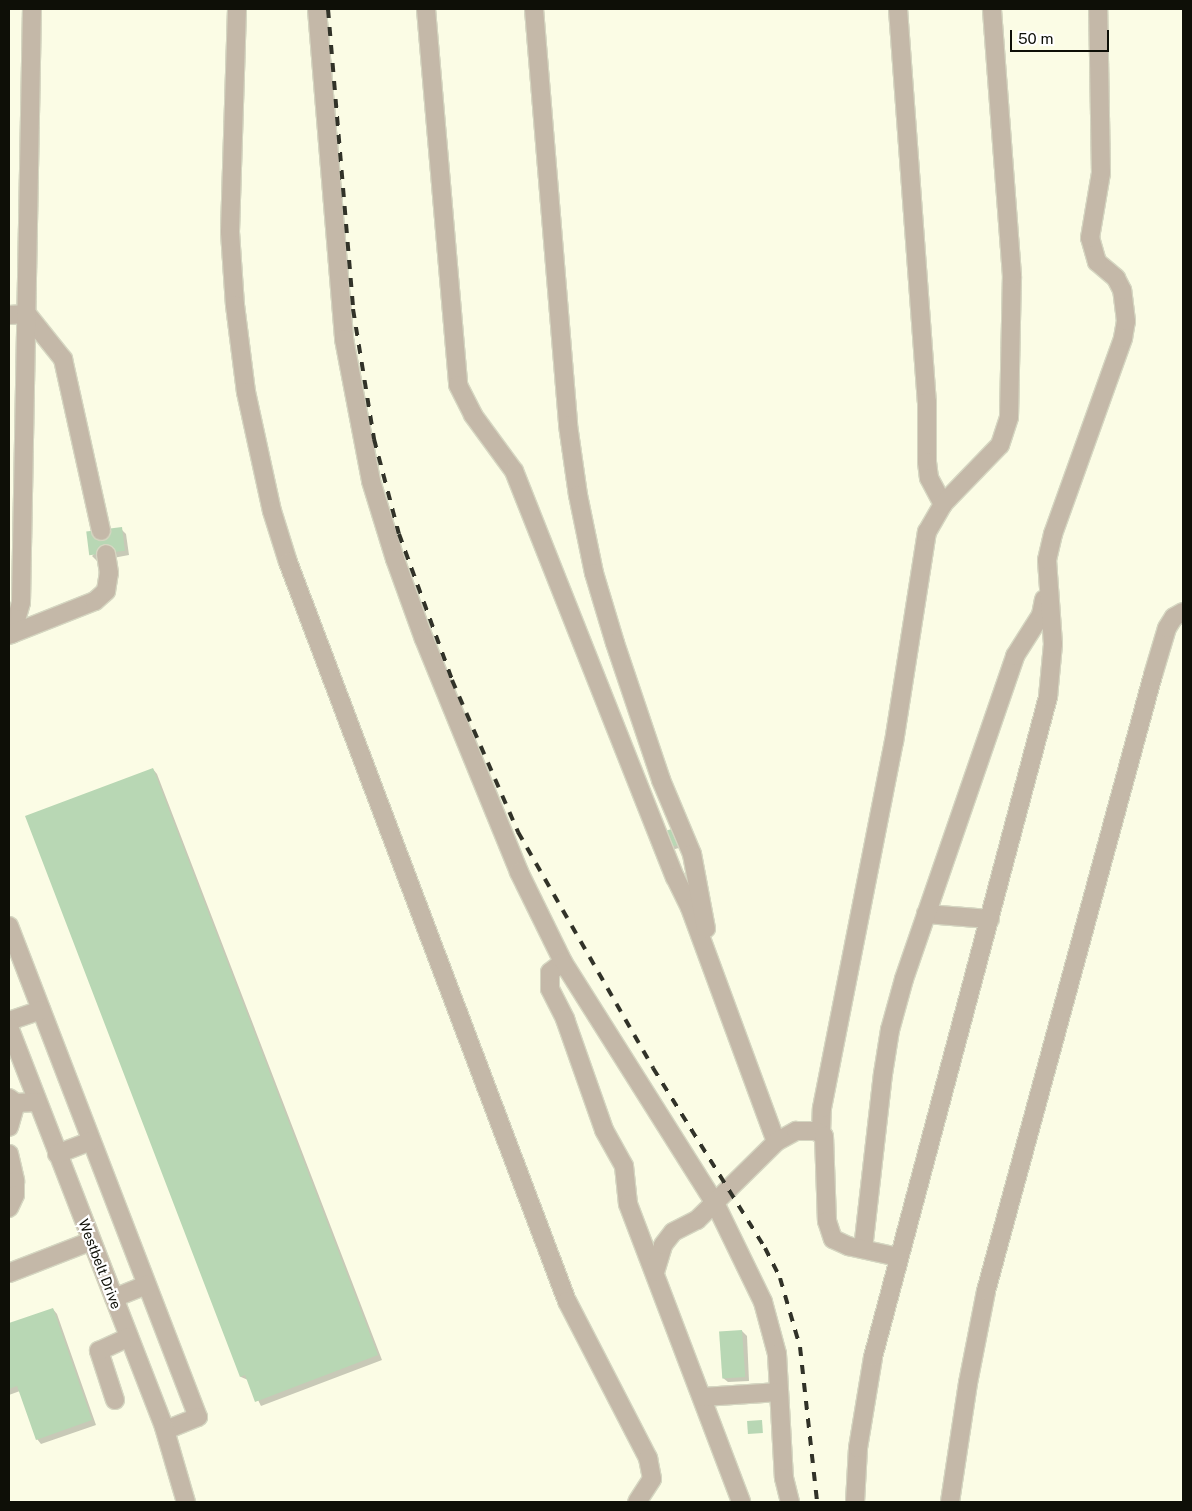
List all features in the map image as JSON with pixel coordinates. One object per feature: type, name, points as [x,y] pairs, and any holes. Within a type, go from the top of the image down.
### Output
[{"type":"street","points":[[10,634],[21,602],[32,9]]},
{"type":"street","points":[[236,9],[230,232],[235,305],[246,392],[272,511],[288,562],[567,1301],[648,1458],[652,1479],[637,1502]]},
{"type":"street","points":[[317,9],[344,339],[371,481],[424,639],[519,872],[563,962],[715,1203],[770,1322],[777,1354],[784,1478],[790,1502]]},
{"type":"street","points":[[426,9],[458,384],[473,415],[514,471],[710,962],[776,1142]]},
{"type":"street","points":[[534,9],[568,425],[578,495],[594,573],[615,643],[661,780],[692,854],[710,962]]},
{"type":"street","points":[[898,9],[927,402],[926,462],[929,478],[943,504]]},
{"type":"street","points":[[898,1257],[839,1243],[829,1231],[827,1146],[821,1133],[822,1108],[894,742],[927,532],[943,504],[1000,445],[1009,416],[1012,276],[992,9]]},
{"type":"street","points":[[855,1502],[865,1395],[898,1257],[990,919],[1053,672],[1047,560],[1053,534],[1123,338],[1126,321],[1122,290],[1116,278],[1097,262],[1090,238],[1101,173],[1098,9]]},
{"type":"street","points":[[9,315],[27,314]]},
{"type":"street","points":[[27,314],[63,359],[101,531]]},
{"type":"street","points":[[10,634],[95,601],[106,591],[109,574],[106,554]]},
{"type":"street","points":[[863,1249],[890,1030],[926,914],[1016,656],[1041,614],[1047,588]]},
{"type":"street","points":[[950,1502],[968,1383],[986,1292],[1153,674],[1167,628],[1174,617],[1183,612]]},
{"type":"street","points":[[926,914],[990,919]]},
{"type":"street","points":[[9,926],[198,1417],[165,1430]]},
{"type":"street","points":[[563,962],[550,972],[548,983],[604,1130],[624,1166],[628,1204],[703,1397],[741,1502]]},
{"type":"street","points":[[9,1021],[41,1010]]},
{"type":"street","name":"Westbelt Drive","points":[[9,1027],[165,1430],[186,1502]]},
{"type":"street","points":[[9,1127],[13,1101],[38,1102]]},
{"type":"street","points":[[655,1272],[667,1238],[697,1220],[776,1142],[796,1130],[821,1133]]},
{"type":"street","points":[[58,1154],[91,1141]]},
{"type":"street","points":[[9,1154],[16,1182],[16,1195],[9,1208]]},
{"type":"street","points":[[9,1273],[91,1241]]},
{"type":"street","points":[[114,1298],[147,1285]]},
{"type":"street","points":[[115,1400],[99,1351],[128,1337]]},
{"type":"street","points":[[703,1397],[780,1392]]},
{"type":"building","points":[[122,527],[125,551],[89,555],[86,531]]},
{"type":"building","points":[[153,768],[378,1355],[255,1402],[245,1375],[240,1377],[25,816]]},
{"type":"building","points":[[675,828],[680,844],[668,848],[663,832]]},
{"type":"building","points":[[53,1308],[92,1420],[36,1440],[17,1386],[9,1389],[9,1323]]},
{"type":"building","points":[[742,1330],[745,1377],[722,1378],[719,1332]]},
{"type":"building","points":[[762,1420],[763,1433],[748,1434],[747,1421]]},
{"type":"railway","points":[[328,9],[353,309],[374,439],[399,534],[452,680],[518,832],[653,1068],[765,1248],[780,1278],[800,1347],[817,1502]]}]
